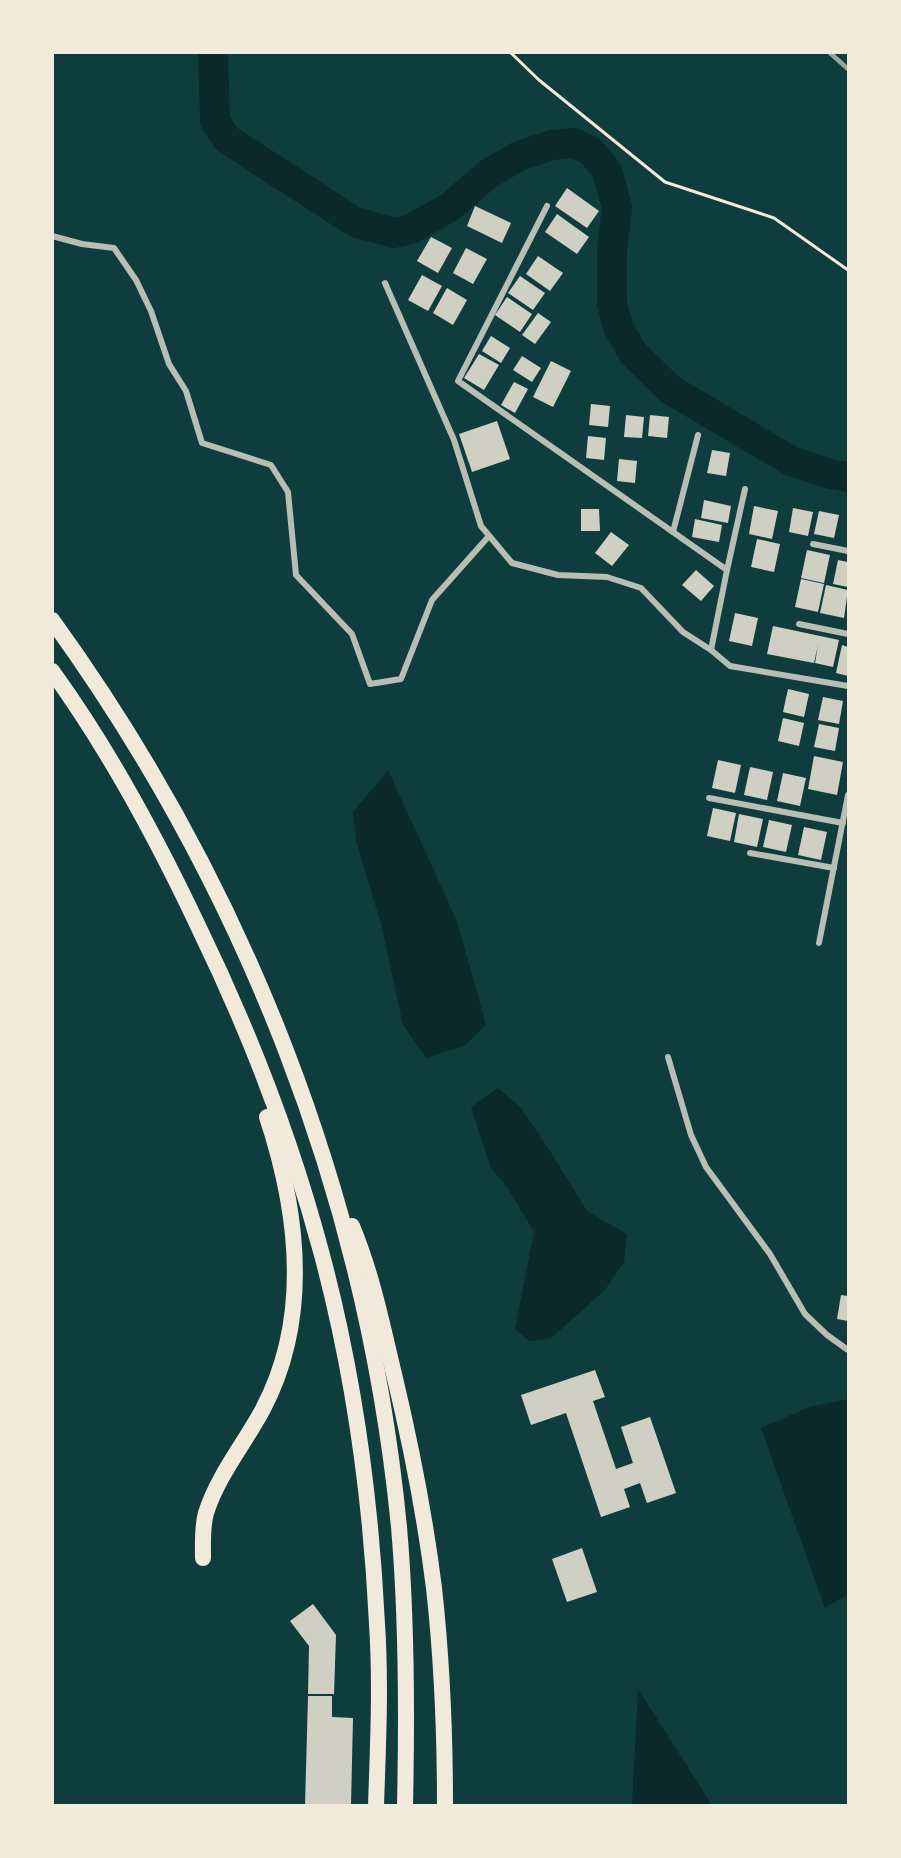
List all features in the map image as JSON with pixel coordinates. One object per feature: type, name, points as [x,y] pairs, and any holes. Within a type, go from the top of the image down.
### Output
[{"type":"highway","points":[[52,620],[89,671],[142,753],[202,861],[259,982],[363,1252],[380,1314],[411,1450],[434,1589],[441,1669],[445,1806]]},
{"type":"highway","points":[[52,671],[121,777],[174,874],[221,973],[269,1090],[297,1170],[322,1257],[350,1382],[370,1528],[378,1627],[379,1725],[376,1806]]},
{"type":"highway","points":[[121,777],[219,990],[277,1147],[290,1204],[295,1256],[294,1302],[287,1346],[278,1379],[262,1411],[240,1444],[206,1514],[203,1558]]},
{"type":"highway","points":[[325,1158],[372,1343],[399,1527],[406,1692],[405,1806]]},
{"type":"street","points":[[547,206],[458,381],[727,570]]},
{"type":"street","points":[[52,236],[82,244],[114,248],[136,280],[151,311],[169,364],[186,392],[202,443],[271,465],[288,492],[296,575],[352,634],[370,684],[401,679],[432,600],[489,536]]},
{"type":"street","points":[[385,283],[454,440],[481,526],[512,563],[558,575],[607,577],[641,588],[683,632],[711,650],[730,666],[849,686]]},
{"type":"street","points":[[674,532],[698,435]]},
{"type":"street","points":[[711,650],[745,489]]},
{"type":"street","points":[[813,544],[849,551]]},
{"type":"street","points":[[799,624],[849,634]]},
{"type":"street","points":[[819,943],[849,795]]},
{"type":"street","points":[[709,798],[843,823]]},
{"type":"street","points":[[750,853],[834,868]]},
{"type":"street","points":[[668,1057],[691,1135],[706,1167],[770,1254],[805,1314],[827,1335],[849,1350]]},
{"type":"path","points":[[510,52],[539,80],[665,182],[774,218],[849,270]]},
{"type":"water","points":[[388,770],[457,921],[486,1025],[464,1046],[426,1058],[403,1025],[381,924],[356,841],[353,812]]},
{"type":"water","points":[[498,1088],[521,1108],[587,1211],[627,1234],[624,1262],[605,1290],[550,1339],[529,1341],[515,1329],[534,1232],[507,1187],[491,1168],[471,1107]]},
{"type":"water","points":[[848,1399],[848,1594],[825,1608],[761,1428],[809,1407]]},
{"type":"water","points":[[638,1689],[712,1805],[632,1805]]},
{"type":"building","points":[[567,188],[599,211],[587,228],[555,206]]},
{"type":"building","points":[[475,206],[511,223],[502,243],[467,226]]},
{"type":"building","points":[[557,214],[589,237],[577,254],[545,232]]},
{"type":"building","points":[[431,237],[452,248],[438,273],[417,261]]},
{"type":"building","points":[[466,248],[487,259],[473,284],[453,273]]},
{"type":"building","points":[[538,256],[563,273],[550,291],[526,274]]},
{"type":"building","points":[[422,275],[442,286],[428,311],[408,300]]},
{"type":"building","points":[[520,276],[545,293],[533,310],[508,293]]},
{"type":"building","points":[[447,288],[467,300],[453,325],[433,313]]},
{"type":"building","points":[[507,297],[532,314],[520,332],[495,315]]},
{"type":"building","points":[[538,313],[551,322],[535,344],[522,335]]},
{"type":"building","points":[[491,336],[510,348],[501,363],[482,351]]},
{"type":"building","points":[[479,354],[499,365],[484,390],[464,378]]},
{"type":"building","points":[[522,356],[541,368],[532,382],[513,370]]},
{"type":"building","points":[[551,361],[571,371],[553,407],[533,397]]},
{"type":"building","points":[[514,382],[528,389],[515,413],[501,405]]},
{"type":"building","points":[[591,404],[610,406],[608,427],[589,425]]},
{"type":"building","points":[[626,415],[644,417],[642,438],[624,437]]},
{"type":"building","points":[[650,415],[669,417],[667,438],[648,436]]},
{"type":"building","points":[[497,421],[510,459],[472,472],[459,434]]},
{"type":"building","points":[[588,436],[606,438],[604,460],[586,458]]},
{"type":"building","points":[[712,450],[730,453],[726,476],[707,473]]},
{"type":"building","points":[[619,459],[637,461],[635,483],[617,481]]},
{"type":"building","points":[[704,500],[731,506],[728,523],[701,518]]},
{"type":"building","points":[[754,506],[778,511],[772,539],[749,534]]},
{"type":"building","points":[[793,508],[813,512],[808,536],[789,532]]},
{"type":"building","points":[[581,509],[599,509],[600,531],[581,531]]},
{"type":"building","points":[[819,511],[839,515],[834,538],[814,534]]},
{"type":"building","points":[[695,519],[722,525],[719,542],[692,537]]},
{"type":"building","points":[[611,532],[629,545],[612,566],[595,553]]},
{"type":"building","points":[[757,539],[780,544],[774,572],[751,567]]},
{"type":"building","points":[[807,550],[830,555],[824,583],[801,578]]},
{"type":"building","points":[[838,560],[848,562],[848,587],[833,584]]},
{"type":"building","points":[[696,570],[714,586],[701,601],[682,585]]},
{"type":"building","points":[[801,579],[824,584],[818,612],[795,607]]},
{"type":"building","points":[[826,585],[848,590],[844,618],[820,613]]},
{"type":"building","points":[[735,613],[758,618],[752,646],[729,641]]},
{"type":"building","points":[[773,626],[839,640],[833,667],[815,663],[818,645],[814,663],[767,654]]},
{"type":"building","points":[[842,645],[848,647],[848,676],[836,673]]},
{"type":"building","points":[[788,689],[809,694],[804,717],[783,712]]},
{"type":"building","points":[[823,697],[843,701],[839,724],[818,720]]},
{"type":"building","points":[[783,718],[804,723],[799,746],[778,741]]},
{"type":"building","points":[[819,724],[839,728],[835,751],[814,747]]},
{"type":"building","points":[[814,756],[843,762],[837,795],[808,789]]},
{"type":"building","points":[[718,760],[741,765],[735,793],[712,788]]},
{"type":"building","points":[[750,767],[773,772],[767,800],[744,795]]},
{"type":"building","points":[[783,773],[806,778],[800,806],[777,801]]},
{"type":"building","points":[[713,808],[736,813],[730,841],[707,836]]},
{"type":"building","points":[[739,814],[763,819],[757,847],[734,842]]},
{"type":"building","points":[[769,820],[792,825],[786,852],[763,847]]},
{"type":"building","points":[[804,827],[827,832],[821,860],[798,855]]},
{"type":"building","points":[[841,1295],[848,1296],[848,1321],[837,1319]]},
{"type":"building","points":[[595,1370],[605,1397],[593,1401],[616,1469],[633,1463],[621,1427],[650,1417],[676,1493],[647,1503],[640,1483],[624,1489],[630,1507],[601,1517],[566,1413],[531,1425],[521,1395]]},
{"type":"building","points":[[582,1548],[597,1592],[567,1602],[552,1559]]},
{"type":"building","points":[[313,1604],[336,1635],[334,1694],[308,1694],[309,1646],[290,1621]]},
{"type":"building","points":[[308,1696],[332,1696],[332,1717],[353,1718],[351,1806],[305,1806]]},
{"type":"waterway","points":[[213,52],[215,121],[227,139],[355,222],[394,233],[411,229],[450,207],[488,174],[519,156],[552,145],[574,143],[591,151],[607,171],[617,207],[612,251],[612,304],[619,329],[633,353],[671,390],[791,461],[830,474],[848,477]]},
{"type":"railway","points":[[829,52],[848,69]]}]
